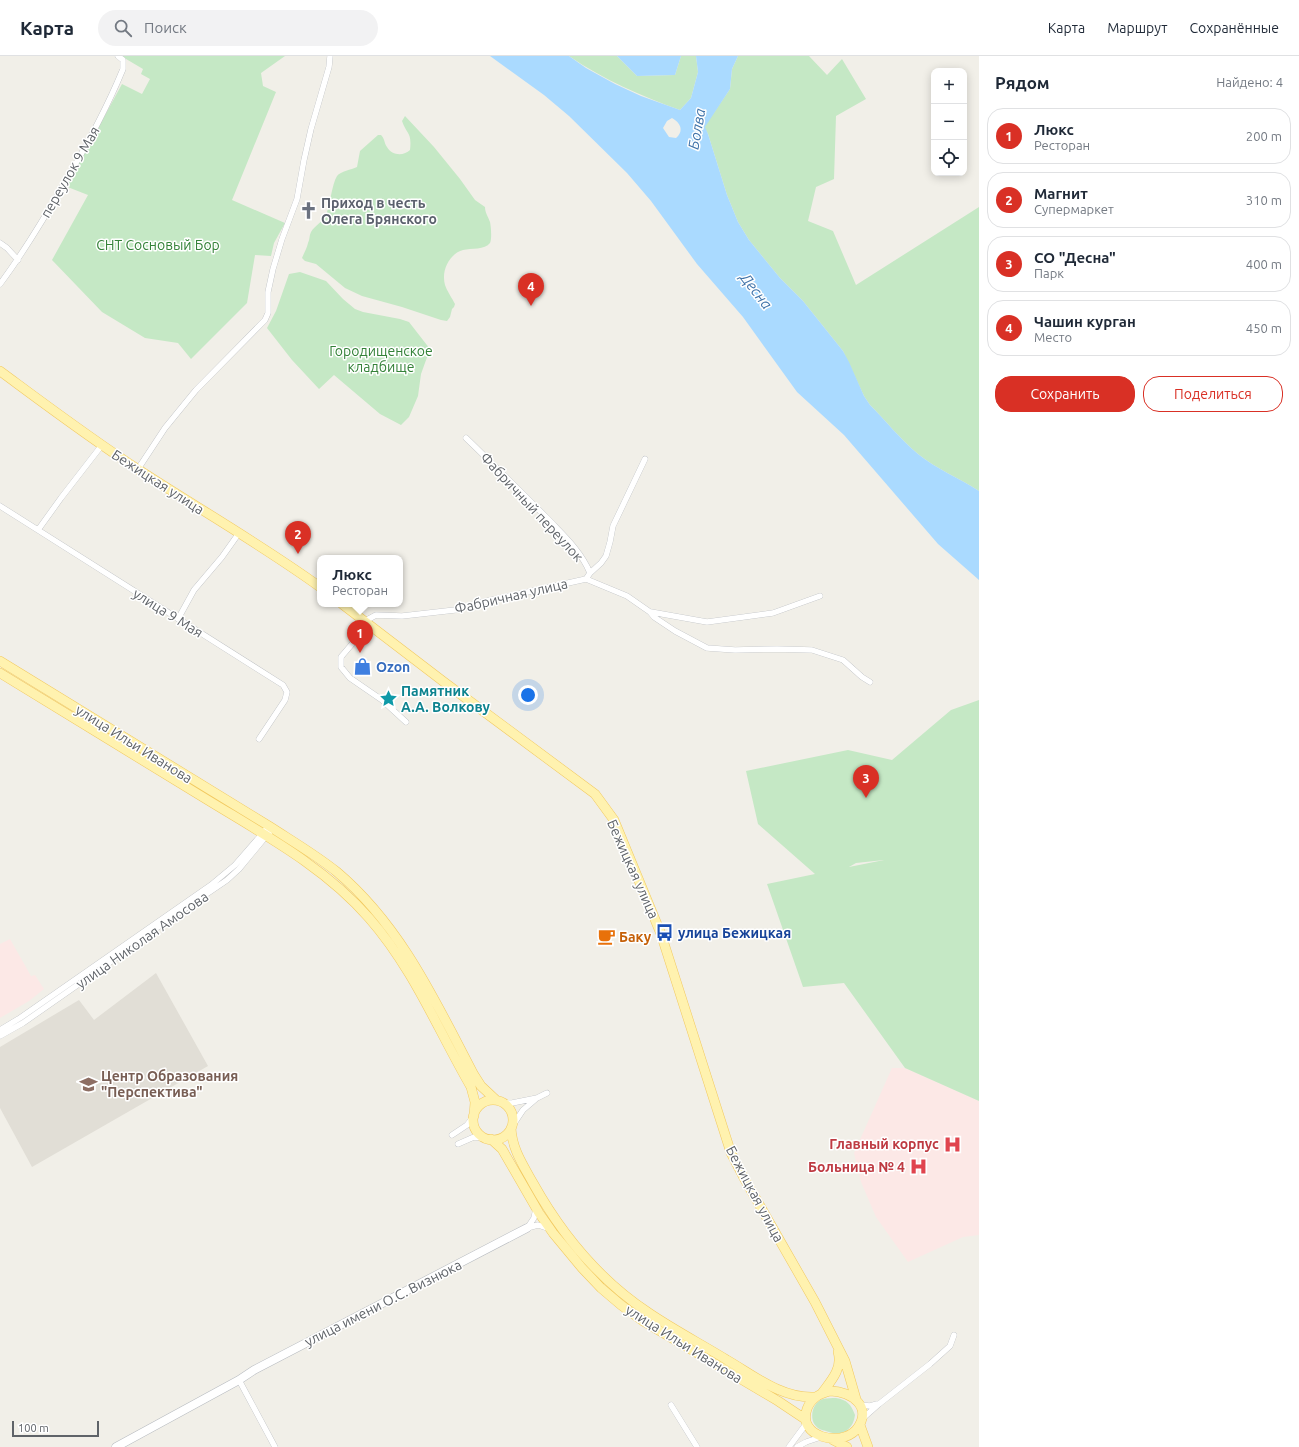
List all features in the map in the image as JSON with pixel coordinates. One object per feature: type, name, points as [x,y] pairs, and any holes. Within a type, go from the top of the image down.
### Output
[{"type":"main road","name":"Бежицкая улица","points":[[0,371],[102,445],[317,585]]},
{"type":"main road","name":"Бежицкая улица","points":[[346,607],[595,794],[614,820],[661,934],[731,1153],[815,1302],[836,1347]]},
{"type":"main road","name":"улица Ильи Иванова","points":[[0,661],[267,831]]},
{"type":"main road","name":"улица Ильи Иванова","points":[[0,672],[267,831]]},
{"type":"main road","points":[[267,831],[311,854],[336,872],[358,891],[392,930],[427,986],[474,1076],[481,1086],[511,1111],[511,1128],[503,1137],[497,1139],[485,1138],[479,1134],[475,1128],[473,1122],[475,1102],[470,1087],[415,984],[383,935],[351,898],[267,831]]},
{"type":"main road","points":[[474,1116],[480,1105],[490,1100],[500,1102]]},
{"type":"main road","name":"улица Ильи Иванова","points":[[511,1128],[513,1146],[547,1208],[574,1245],[607,1280],[649,1313],[783,1392],[797,1396],[818,1395]]},
{"type":"main road","name":"улица Ильи Иванова","points":[[491,1139],[502,1149],[550,1229],[582,1268],[601,1288],[621,1305],[663,1334],[778,1401],[806,1421]]},
{"type":"main road","points":[[836,1347],[839,1356],[839,1366],[835,1374],[809,1404],[805,1415],[806,1421],[813,1432],[821,1437],[833,1440],[847,1447]]},
{"type":"main road","points":[[836,1347],[845,1361],[862,1411],[861,1422],[868,1447]]},
{"type":"main road","points":[[818,1395],[830,1391],[843,1392],[858,1402]]},
{"type":"main road","points":[[833,1440],[848,1436],[855,1431],[861,1422]]},
{"type":"street","name":"переулок 9 Мая","points":[[0,284],[18,260],[88,143],[110,100],[123,68],[123,60],[118,56]]},
{"type":"street","points":[[138,469],[165,428],[196,390],[265,320],[268,312],[268,292],[273,269],[282,239],[297,199],[304,160],[329,67],[330,56]]},
{"type":"street","points":[[0,243],[18,260]]},
{"type":"street","name":"Фабричный переулок","points":[[466,438],[516,486],[574,547],[586,563],[590,573],[586,579]]},
{"type":"street","points":[[38,530],[60,498],[102,445]]},
{"type":"street","points":[[590,573],[606,556],[613,526],[644,460]]},
{"type":"street","name":"улица 9 Мая","points":[[0,506],[283,685],[287,692],[285,700],[259,739]]},
{"type":"street","points":[[178,619],[194,590],[222,557],[239,533]]},
{"type":"street","name":"Фабричная улица","points":[[367,622],[376,615],[402,616],[455,610],[478,603],[586,579],[627,596],[675,631],[707,648],[735,650],[812,650],[843,660],[870,682]]},
{"type":"street","name":"Фабричная улица","points":[[650,612],[707,622],[772,613],[820,596]]},
{"type":"street","points":[[367,622],[341,658],[341,667],[350,678],[382,700],[406,722]]},
{"type":"street","name":"улица Николая Амосова","points":[[0,1030],[26,1014],[211,885],[234,865],[267,831]]},
{"type":"street","name":"улица Николая Амосова","points":[[0,1036],[23,1023],[155,929],[221,885],[239,869],[267,831]]},
{"type":"street","points":[[511,1128],[523,1110],[547,1093]]},
{"type":"street","points":[[500,1102],[512,1103],[538,1098]]},
{"type":"street","points":[[452,1135],[467,1125],[474,1116]]},
{"type":"street","points":[[458,1144],[474,1137],[491,1139]]},
{"type":"street","points":[[527,1228],[534,1218],[536,1207]]},
{"type":"street","points":[[527,1228],[538,1225],[550,1229]]},
{"type":"street","name":"улица имени О.С. Визнюка","points":[[116,1447],[239,1380],[261,1366],[527,1228]]},
{"type":"street","points":[[861,1422],[879,1404],[930,1364],[950,1346],[954,1335]]},
{"type":"street","points":[[239,1380],[275,1447]]},
{"type":"street","points":[[858,1402],[870,1406],[879,1404]]},
{"type":"street","points":[[671,1405],[697,1447]]},
{"type":"street","points":[[789,1447],[806,1421]]},
{"type":"street","points":[[797,1447],[821,1437]]},
{"type":"shaded area","points":[[10,939],[31,976],[35,975],[44,989],[29,1001],[0,1018],[0,944]]},
{"type":"shaded area","name":"Центр Образования \"Перспектива\"","points":[[156,973],[208,1066],[32,1167],[0,1108],[0,1047],[79,1000],[94,1020]]},
{"type":"shaded area","name":"Больница № 4","points":[[892,1068],[905,1068],[979,1101],[979,1235],[963,1237],[908,1262],[876,1217],[861,1182],[854,1153]]},
{"type":"green space","name":"СНТ Сосновый Бор","points":[[121,56],[285,56],[261,73],[263,86],[276,92],[232,200],[285,223],[274,243],[271,256],[255,255],[247,303],[191,359],[178,343],[145,338],[102,312],[52,260],[88,195],[65,186],[122,84],[142,94],[150,79],[141,74],[143,69]]},
{"type":"green space","points":[[569,56],[617,56],[637,76],[675,75],[681,56],[696,56],[698,72],[691,98],[680,110],[623,87],[582,65]]},
{"type":"green space","points":[[738,56],[809,56],[827,75],[842,59],[866,99],[836,116],[834,179],[816,187],[808,221],[833,231],[856,285],[979,207],[979,491],[932,464],[918,454],[870,405],[864,396],[843,351],[803,301],[780,278],[749,240],[738,222],[727,195],[708,134],[704,127],[730,89],[732,69]]},
{"type":"green space","points":[[405,116],[434,147],[475,200],[485,207],[490,222],[491,239],[488,245],[481,248],[458,252],[447,264],[444,274],[445,285],[455,304],[447,321],[362,296],[345,288],[316,264],[305,261],[302,258],[311,232],[326,215],[337,176],[357,167],[360,151],[378,135],[382,136],[386,146],[392,152],[401,154],[410,150],[410,137],[402,121]]},
{"type":"green space","name":"Городищенское кладбище","points":[[300,272],[326,281],[355,309],[409,322],[430,349],[421,374],[418,396],[409,417],[401,425],[380,414],[334,375],[319,389],[292,360],[267,328],[276,311],[289,274]]},
{"type":"green space","points":[[979,700],[979,1101],[905,1068],[844,983],[803,987],[767,884],[815,874],[758,824],[746,771],[848,750],[892,760],[951,710]],"holes":[[[884,860],[849,867],[856,863]]]},
{"type":"green space","points":[[836,1398],[848,1403],[855,1415],[854,1421],[849,1429],[841,1433],[831,1433],[822,1430],[815,1425],[812,1414],[814,1406],[820,1401]]},
{"type":"water","points":[[490,56],[569,56],[586,68],[615,84],[641,96],[680,110],[691,98],[698,72],[696,56],[738,56],[732,69],[730,89],[705,127],[727,195],[738,222],[749,240],[780,278],[803,301],[843,351],[864,396],[870,405],[918,454],[932,464],[979,491],[979,580],[938,544],[844,435],[797,392],[743,317],[697,264],[651,201],[627,173],[569,116],[544,95]],"holes":[[[672,118],[678,122],[681,130],[676,138],[669,137],[663,128],[667,121]]]},
{"type":"water","points":[[617,56],[681,56],[675,75],[637,76]]},
{"type":"place","name":"Приход в честь Олега Брянского","points":[[308,211]]},
{"type":"place","name":"Чашин курган","points":[[531,306]]},
{"type":"place","name":"Магнит","points":[[298,554]]},
{"type":"place","name":"Люкс","points":[[360,653]]},
{"type":"place","name":"Ozon","points":[[363,667]]},
{"type":"place","name":"Памятник А.А. Волкову","points":[[388,699]]},
{"type":"place","name":"СО \"Десна\"","points":[[866,798]]},
{"type":"place","name":"улица Бежицкая","points":[[665,933]]},
{"type":"place","name":"Баку","points":[[606,937]]},
{"type":"place","name":"Центр Образования \"Перспектива\"","points":[[88,1084]]},
{"type":"place","name":"Главный корпус","points":[[952,1144]]},
{"type":"place","name":"Больница № 4","points":[[918,1167]]},
{"type":"water label","name":"Болва","points":[[697,129]]},
{"type":"water label","name":"Десна","points":[[756,291]]}]
